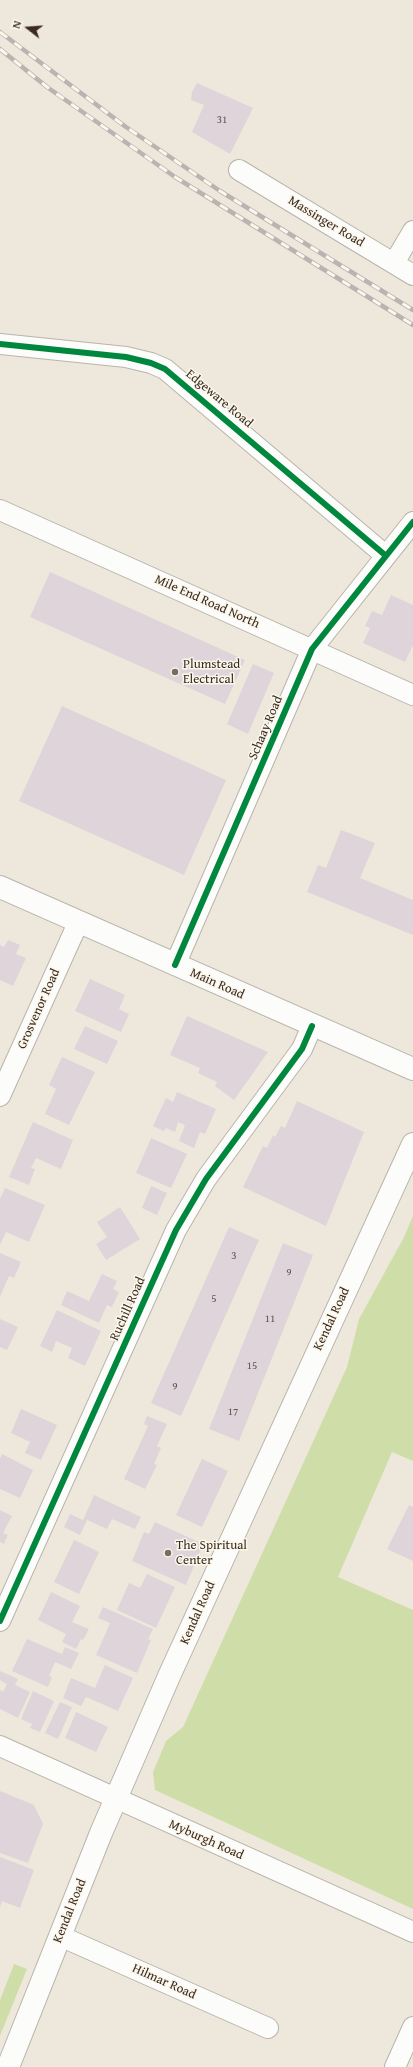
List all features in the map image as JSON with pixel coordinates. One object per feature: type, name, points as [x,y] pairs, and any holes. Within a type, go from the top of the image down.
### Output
[{"type":"main road","name":"Main Road","points":[[0,887],[78,923],[413,1069]]},
{"type":"main road","name":"Kendal Road","points":[[13,2065],[60,1936],[116,1799],[279,1433],[413,1144]]},
{"type":"street","name":"Massinger Road","points":[[239,170],[413,275]]},
{"type":"street","points":[[394,263],[413,231]]},
{"type":"street","name":"Edgeware Road","points":[[0,344],[126,357],[151,363],[165,369],[385,555]]},
{"type":"street","name":"Mile End Road North","points":[[0,510],[413,695]]},
{"type":"street","name":"Schaay Road","points":[[175,965],[312,649],[385,555],[413,522]]},
{"type":"street","name":"Grosvenor Road","points":[[0,1096],[78,923]]},
{"type":"street","name":"Ruchill Road","points":[[0,1620],[176,1230],[206,1179],[302,1048],[312,1026]]},
{"type":"street","name":"Myburgh Road","points":[[0,1746],[413,1932]]},
{"type":"street","name":"Hilmar Road","points":[[60,1936],[268,2028]]},
{"type":"street","points":[[395,2067],[413,2027]]},
{"type":"green space","points":[[413,1216],[413,1461],[392,1452],[338,1577],[413,1610],[413,1909],[155,1790],[153,1772],[166,1741],[183,1727],[347,1367],[359,1319],[403,1239]]},
{"type":"green space","points":[[14,1964],[27,1969],[0,2036],[0,2000]]},
{"type":"building","points":[[197,83],[253,108],[230,154],[192,132],[204,105],[191,100],[192,92]]},
{"type":"building","points":[[50,572],[245,660],[225,704],[30,617]]},
{"type":"building","points":[[391,595],[413,605],[413,645],[405,662],[363,643],[370,628],[365,626],[372,611],[382,615]]},
{"type":"building","points":[[253,664],[274,673],[248,734],[227,724]]},
{"type":"building","points":[[62,706],[226,780],[184,875],[19,801]]},
{"type":"building","points":[[341,830],[375,843],[360,878],[413,900],[413,935],[307,892],[318,865],[326,868]]},
{"type":"building","points":[[8,940],[20,945],[16,954],[26,958],[13,986],[0,980],[0,945],[4,947]]},
{"type":"building","points":[[90,979],[125,995],[119,1009],[129,1014],[121,1032],[75,1011]]},
{"type":"building","points":[[187,1016],[268,1052],[234,1100],[215,1086],[217,1082],[198,1073],[200,1068],[170,1055]]},
{"type":"building","points":[[85,1026],[118,1041],[107,1064],[74,1049]]},
{"type":"building","points":[[62,1057],[95,1072],[69,1125],[45,1114],[56,1089],[49,1085]]},
{"type":"building","points":[[177,1092],[216,1109],[205,1134],[200,1132],[194,1148],[179,1141],[185,1125],[178,1122],[175,1132],[166,1128],[164,1131],[153,1126],[166,1098],[173,1102]]},
{"type":"building","points":[[297,1101],[364,1132],[326,1226],[243,1187],[263,1146],[267,1148],[273,1135],[275,1137],[281,1126],[285,1128]]},
{"type":"building","points":[[33,1122],[73,1140],[61,1169],[36,1158],[31,1168],[35,1169],[29,1185],[9,1177]]},
{"type":"building","points":[[151,1138],[187,1154],[171,1188],[136,1173]]},
{"type":"building","points":[[151,1186],[167,1193],[157,1215],[142,1208]]},
{"type":"building","points":[[5,1188],[45,1205],[29,1242],[6,1232],[0,1245],[0,1199]]},
{"type":"building","points":[[120,1207],[140,1239],[106,1260],[96,1244],[107,1237],[97,1222]]},
{"type":"building","points":[[229,1227],[259,1240],[181,1416],[151,1403]]},
{"type":"building","points":[[283,1243],[313,1255],[239,1441],[209,1429]]},
{"type":"building","points":[[0,1253],[21,1262],[14,1278],[9,1276],[0,1297]]},
{"type":"building","points":[[102,1274],[117,1281],[113,1289],[119,1292],[112,1307],[107,1305],[99,1323],[61,1305],[67,1291],[89,1301]]},
{"type":"building","points":[[57,1310],[101,1331],[85,1366],[68,1358],[72,1348],[56,1341],[52,1352],[40,1346]]},
{"type":"building","points":[[0,1319],[18,1327],[7,1350],[0,1347]]},
{"type":"building","points":[[21,1409],[57,1425],[41,1460],[25,1453],[30,1442],[11,1433]]},
{"type":"building","points":[[147,1416],[167,1424],[157,1446],[161,1448],[154,1464],[157,1465],[145,1489],[124,1479],[148,1426],[144,1424]]},
{"type":"building","points":[[2,1454],[33,1470],[20,1498],[0,1489],[0,1459]]},
{"type":"building","points":[[202,1459],[228,1471],[202,1527],[176,1515]]},
{"type":"building","points":[[94,1495],[141,1517],[135,1529],[112,1519],[107,1529],[87,1520],[80,1535],[64,1527],[70,1514],[83,1520]]},
{"type":"building","points":[[409,1505],[413,1507],[413,1561],[387,1549]]},
{"type":"building","points":[[0,1510],[12,1516],[3,1533],[8,1535],[4,1544],[0,1542]]},
{"type":"building","name":"The Spiritual Center","points":[[155,1522],[203,1544],[186,1585],[132,1561],[144,1532],[149,1534]]},
{"type":"building","points":[[74,1540],[99,1552],[79,1594],[54,1582]]},
{"type":"building","points":[[147,1574],[175,1587],[156,1628],[117,1610],[129,1583],[140,1588]]},
{"type":"building","points":[[51,1592],[80,1606],[72,1622],[89,1629],[83,1640],[81,1639],[76,1649],[62,1642],[66,1634],[38,1620]]},
{"type":"building","points":[[103,1607],[153,1629],[148,1639],[151,1640],[137,1673],[96,1655],[110,1623],[98,1618]]},
{"type":"building","points":[[27,1639],[62,1654],[65,1647],[79,1653],[71,1669],[55,1662],[49,1676],[52,1677],[48,1687],[12,1671]]},
{"type":"building","points":[[105,1665],[133,1678],[118,1711],[86,1697],[81,1706],[63,1698],[71,1678],[95,1688]]},
{"type":"building","points":[[0,1671],[18,1679],[15,1685],[30,1692],[18,1718],[0,1709],[0,1690],[3,1692],[7,1684],[0,1680]]},
{"type":"building","points":[[33,1691],[54,1701],[40,1732],[30,1728],[32,1724],[21,1719]]},
{"type":"building","points":[[60,1702],[72,1707],[58,1739],[45,1733]]},
{"type":"building","points":[[76,1712],[108,1727],[96,1752],[65,1738]]},
{"type":"building","points":[[0,1791],[34,1805],[43,1824],[28,1863],[0,1853]]},
{"type":"building","points":[[0,1857],[34,1870],[20,1908],[2,1901],[0,1907]]},
{"type":"railway","points":[[0,32],[126,127],[220,191],[413,310]]},
{"type":"railway","points":[[0,49],[47,87],[175,177],[413,325]]},
{"type":"cycle path","points":[[0,344],[126,357],[151,363],[165,369],[385,555]]},
{"type":"cycle path","points":[[175,965],[312,649],[413,522]]},
{"type":"cycle path","points":[[0,1621],[176,1230],[206,1179],[302,1049],[312,1026]]},
{"type":"place","name":"Plumstead Electrical","points":[[175,672]]},
{"type":"place","name":"The Spiritual Center","points":[[168,1553]]}]
